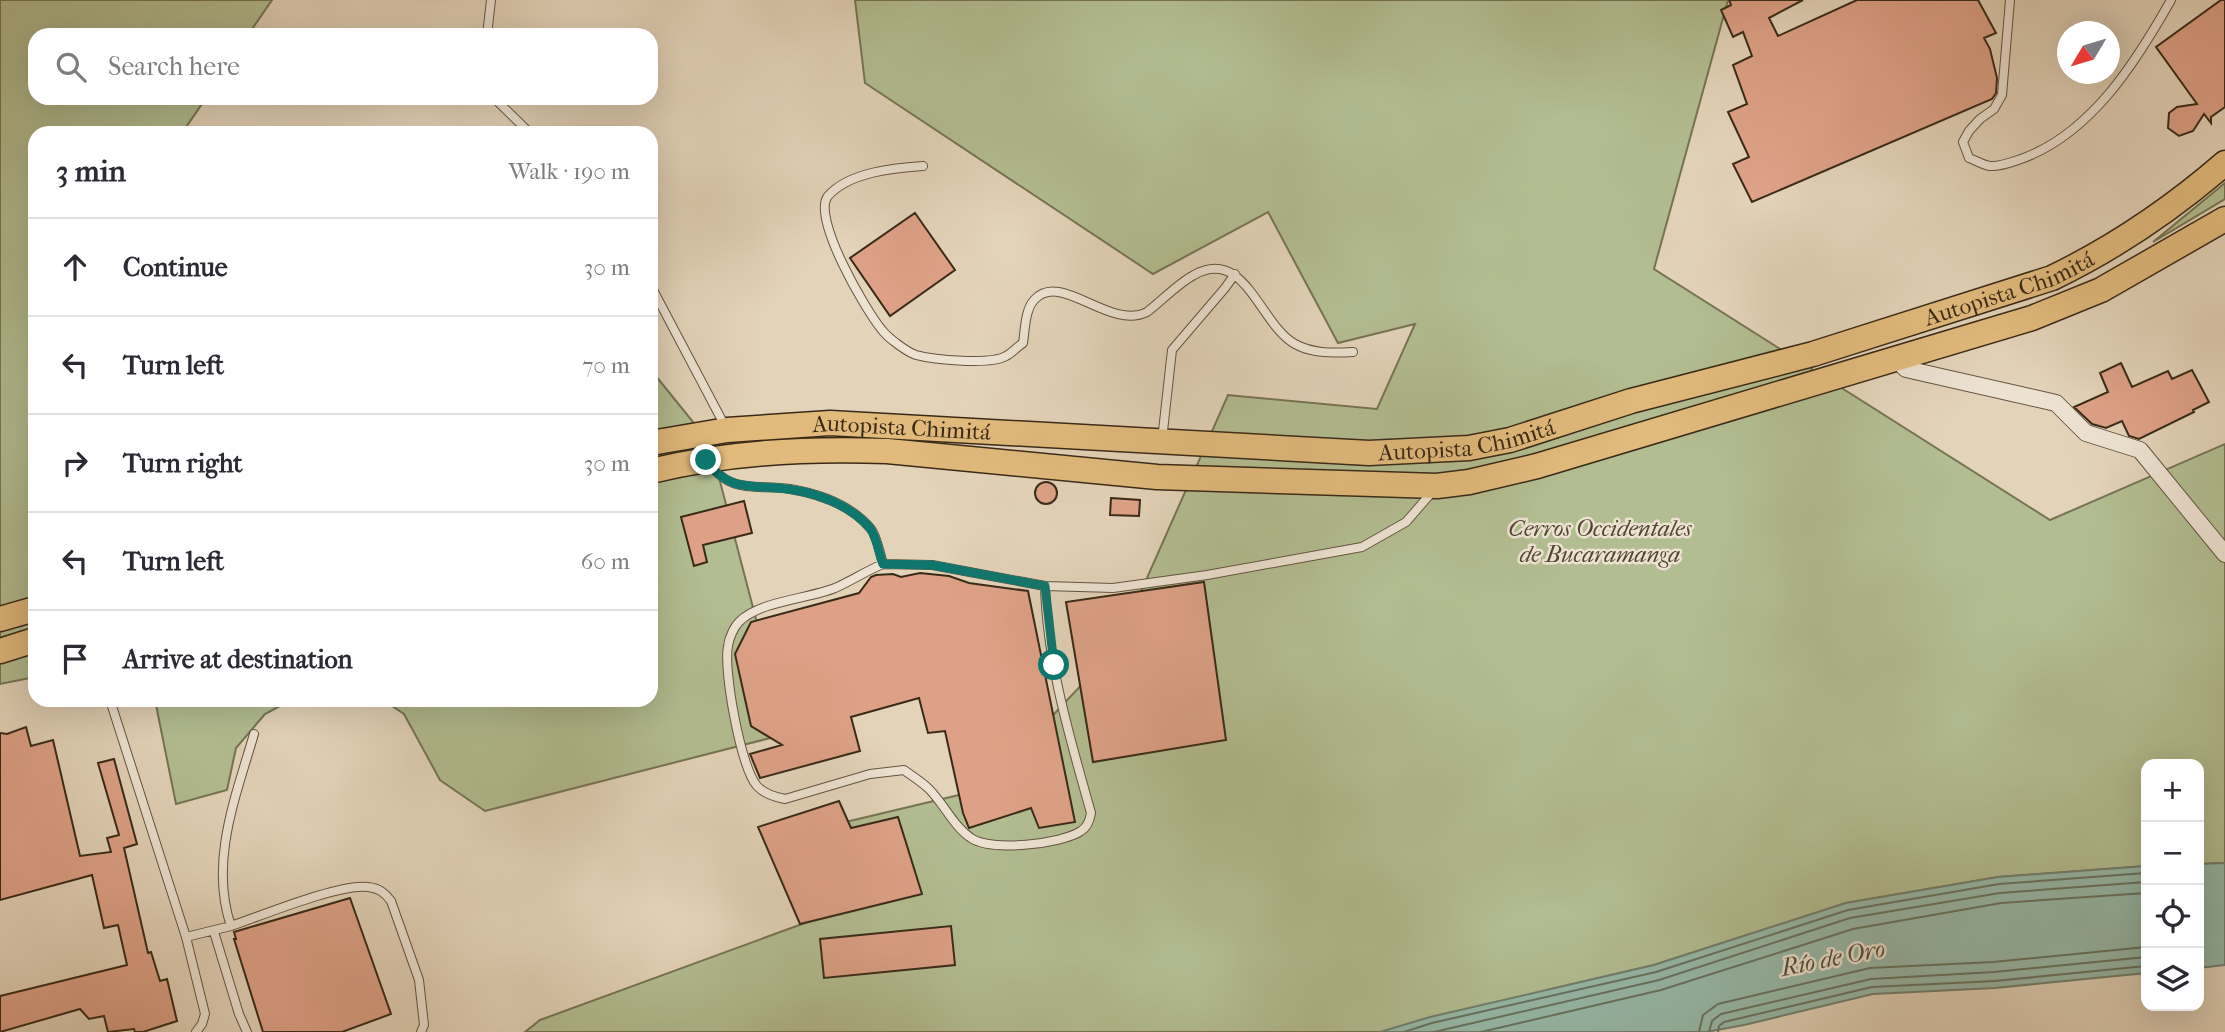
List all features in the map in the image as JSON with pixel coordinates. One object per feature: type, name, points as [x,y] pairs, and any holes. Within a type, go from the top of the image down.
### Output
[{"type":"highway","name":"Autopista Chimitá","points":[[658,442],[727,430],[830,423],[1369,453],[1469,448],[1510,440],[1631,401],[1851,343],[2052,278],[2089,260],[2145,223],[2225,163]]},
{"type":"highway","name":"Autopista Chimitá","points":[[658,470],[706,460],[789,451],[887,451],[1157,477],[1437,486],[1469,482],[1537,466],[2032,318],[2101,290],[2225,219]]},
{"type":"highway","points":[[0,619],[28,611]]},
{"type":"highway","points":[[0,651],[28,642]]},
{"type":"street","points":[[1897,360],[1906,369],[2056,403],[2086,433],[2140,450],[2225,554]]},
{"type":"lane","points":[[488,28],[491,0]]},
{"type":"lane","points":[[2010,0],[2003,95],[1994,109],[1969,131],[1963,142],[1969,158],[1990,166],[2030,156],[2067,135],[2093,112],[2115,85],[2171,0]]},
{"type":"lane","points":[[501,105],[523,126]]},
{"type":"lane","points":[[923,166],[872,172],[827,196],[824,206],[824,218],[848,275],[883,332],[915,355],[971,362],[1004,358],[1023,343],[1027,316],[1033,301],[1045,292],[1057,290],[1107,313],[1139,316],[1194,274],[1211,269],[1223,269],[1235,274],[1253,295],[1275,329],[1296,345],[1326,354],[1353,352]]},
{"type":"lane","points":[[1162,441],[1172,350],[1235,274]]},
{"type":"lane","points":[[658,299],[727,430]]},
{"type":"lane","points":[[706,460],[722,479],[744,487],[789,489],[842,504],[872,530],[883,564]]},
{"type":"lane","points":[[1045,586],[1054,665],[1067,727],[1091,813],[1089,822],[1082,831],[1053,841],[1008,845],[983,843],[971,838],[928,788],[904,770],[870,774],[785,799],[773,797],[757,787],[747,770],[737,728],[727,662],[728,645],[740,620],[761,608],[833,589],[883,564],[932,565],[1045,586],[1112,588],[1207,575],[1362,547],[1406,522],[1437,486]]},
{"type":"lane","points":[[112,707],[186,937],[205,1014],[202,1024],[195,1032]]},
{"type":"lane","points":[[231,926],[224,906],[221,863],[254,734]]},
{"type":"lane","points":[[186,937],[214,932],[313,898],[359,886],[383,891],[391,901],[419,979],[424,1025],[421,1032]]},
{"type":"lane","points":[[214,932],[247,1032]]},
{"type":"green space","points":[[0,0],[272,0],[253,28],[28,28],[28,105],[201,105],[187,126],[28,126],[28,678],[0,684]]},
{"type":"green space","name":"Cerros Occidentales de Bucaramanga","points":[[855,0],[1728,0],[1654,269],[2050,520],[2225,444],[2225,863],[2204,864],[2204,759],[2141,759],[2141,866],[1998,877],[1846,903],[1654,965],[1547,990],[1572,1032],[525,1032],[540,1020],[813,920],[791,835],[984,789],[1116,648],[1228,395],[1377,409],[1415,324],[1338,343],[1268,212],[1153,274],[865,83]]},
{"type":"green space","points":[[2225,183],[2225,199],[2153,242]]},
{"type":"green space","points":[[658,379],[710,443],[786,734],[485,811],[440,780],[404,714],[394,707],[658,707]]},
{"type":"green space","points":[[156,707],[278,707],[265,714],[236,748],[227,790],[176,804]]},
{"type":"water","points":[[2225,863],[2225,965],[2204,967],[2204,885],[2204,864]]},
{"type":"water","name":"Río de Oro","points":[[2141,866],[2141,973],[1995,988],[1873,994],[1706,1032],[1380,1032],[1430,1017],[1654,965],[1846,903],[1998,877]]},
{"type":"building","points":[[1729,0],[1803,0],[1769,18],[1778,36],[1857,0],[1978,0],[1996,33],[1984,38],[1990,49],[1997,78],[1996,93],[1992,99],[1752,202],[1733,164],[1749,157],[1728,112],[1747,104],[1733,65],[1752,56],[1743,32],[1733,37],[1721,10],[1731,5]]},
{"type":"building","points":[[2221,0],[2225,0],[2225,107],[2211,117],[2211,123],[2204,114],[2193,131],[2179,136],[2168,128],[2169,113],[2177,107],[2197,104],[2156,47]]},
{"type":"building","points":[[915,213],[955,270],[890,316],[850,258]]},
{"type":"building","points":[[2121,363],[2132,387],[2168,371],[2172,379],[2192,370],[2209,402],[2139,439],[2129,436],[2122,421],[2106,428],[2092,424],[2074,407],[2108,392],[2100,373]]},
{"type":"building","points":[[1042,482],[1050,482],[1057,489],[1057,497],[1050,504],[1042,504],[1035,497],[1035,489]]},
{"type":"building","points":[[1111,498],[1140,500],[1139,516],[1110,515]]},
{"type":"building","points":[[744,501],[752,533],[703,545],[707,562],[694,566],[681,517]]},
{"type":"building","points":[[920,573],[1028,591],[1075,822],[1039,828],[1031,808],[969,828],[963,813],[945,731],[928,733],[919,698],[851,717],[860,751],[760,778],[750,754],[782,745],[751,726],[735,654],[751,622],[859,593],[871,577],[876,575],[893,574],[901,577]]},
{"type":"building","points":[[1204,582],[1226,740],[1093,762],[1066,602]]},
{"type":"building","points":[[26,727],[31,746],[53,740],[80,856],[111,852],[107,838],[119,835],[98,763],[114,759],[137,844],[124,848],[148,953],[151,952],[160,981],[167,979],[177,1021],[143,1032],[135,1032],[134,1029],[108,1032],[104,1016],[89,1019],[80,1009],[0,1032],[0,996],[127,965],[118,925],[104,928],[92,875],[0,900],[0,733],[7,734]]},
{"type":"building","points":[[839,801],[851,828],[898,817],[922,894],[800,924],[758,827]]},
{"type":"building","points":[[350,898],[391,1014],[342,1032],[263,1032],[234,932]]},
{"type":"building","points":[[951,926],[955,965],[824,978],[820,939]]},
{"type":"route","points":[[706,460],[722,479],[744,487],[789,489],[842,504],[872,530],[883,564],[932,565],[1045,586],[1054,665]]}]
